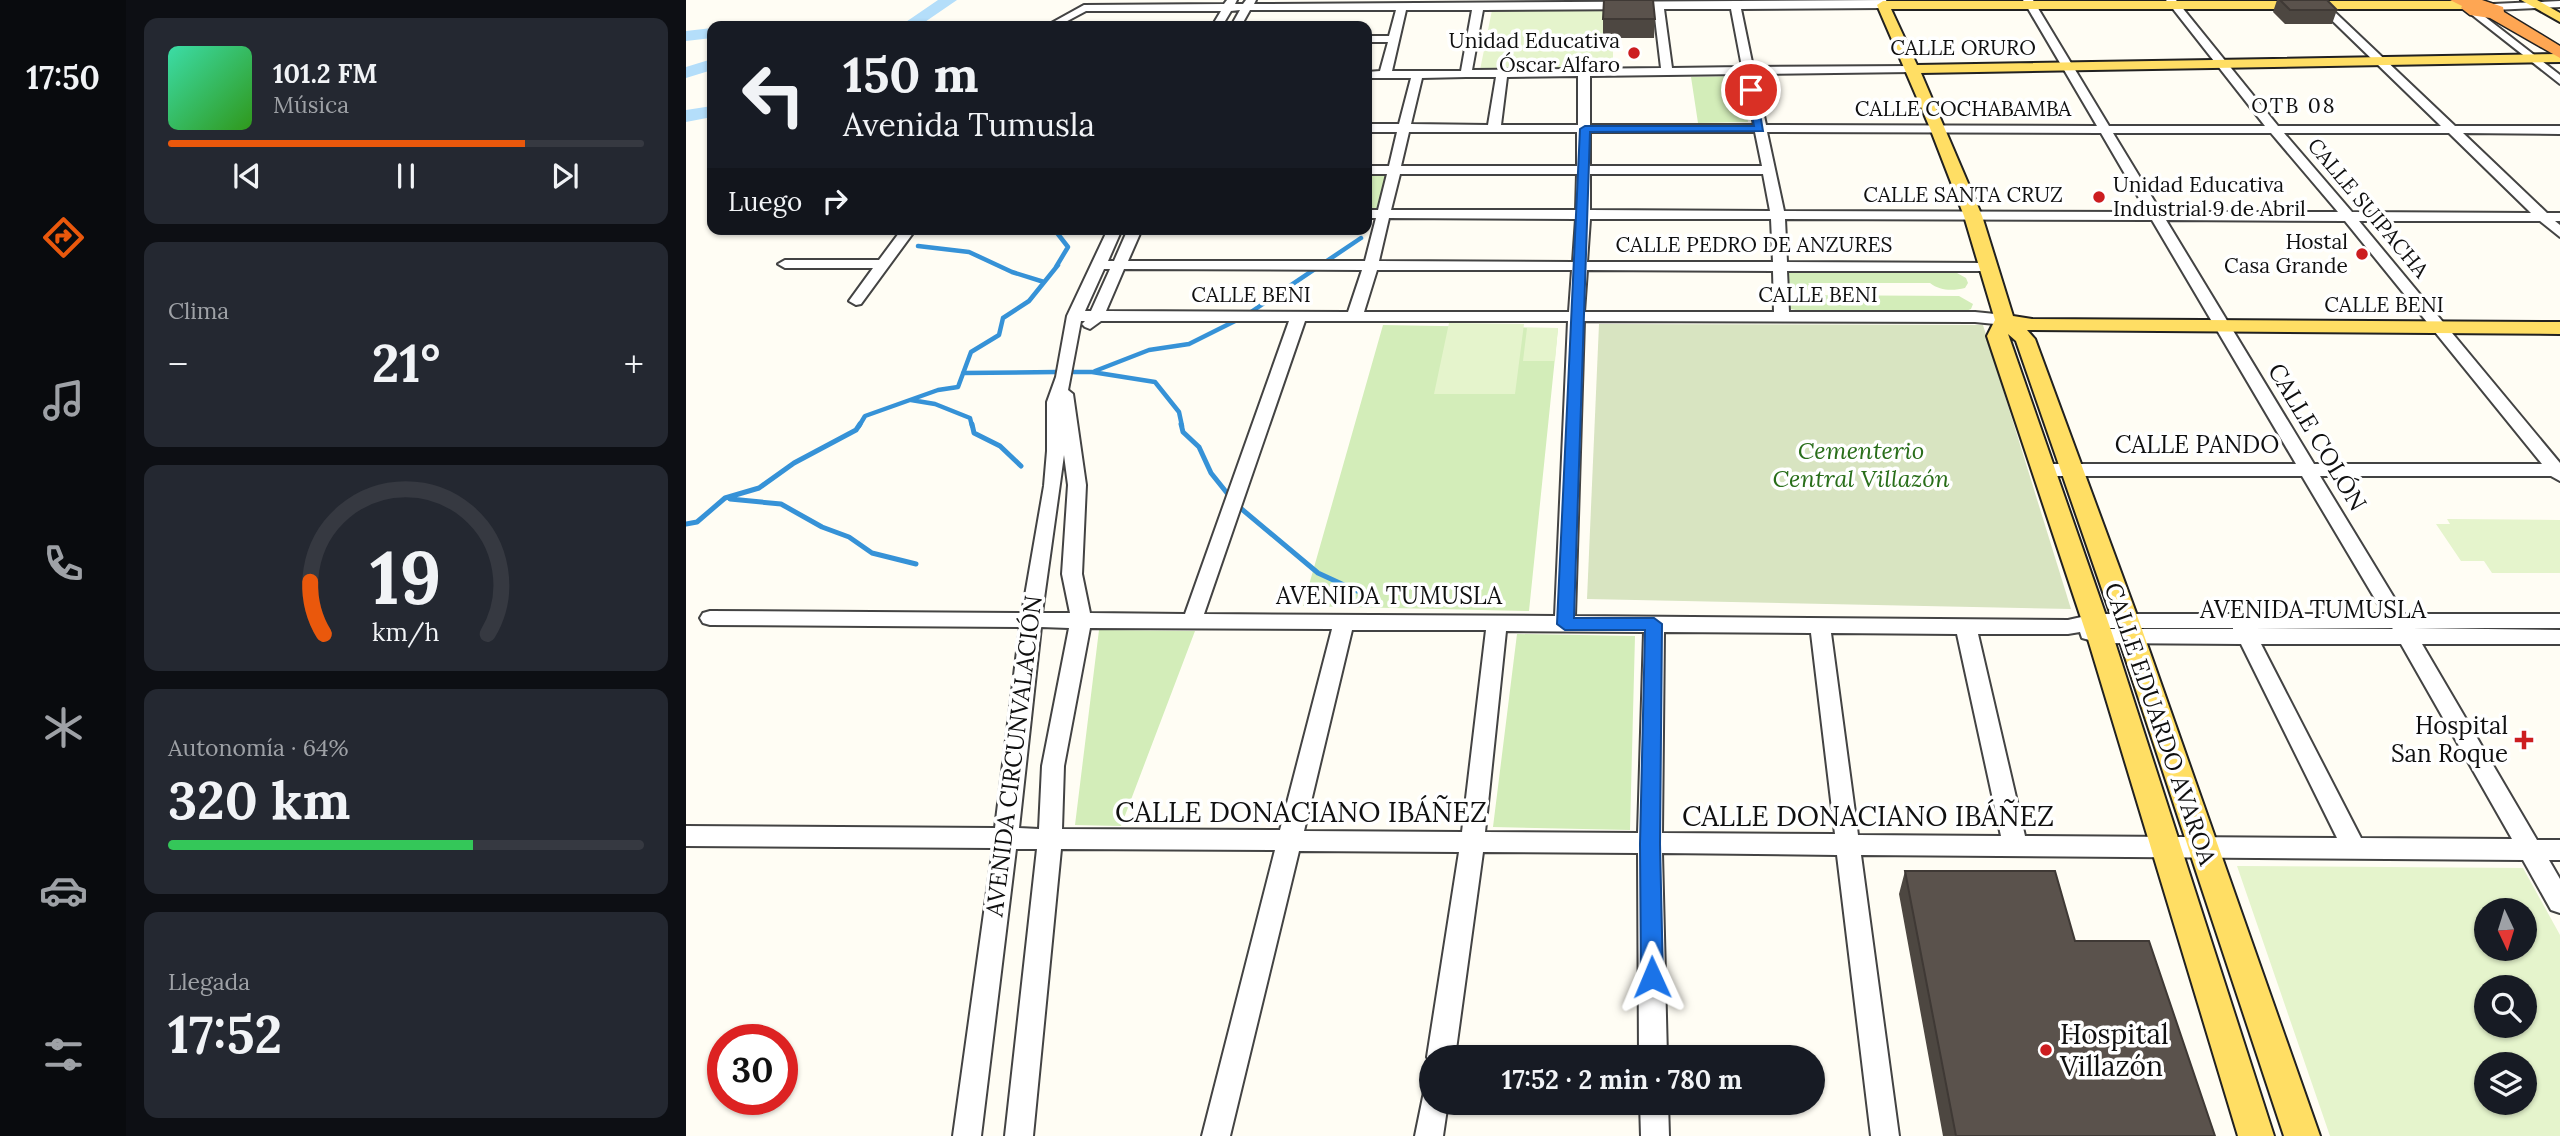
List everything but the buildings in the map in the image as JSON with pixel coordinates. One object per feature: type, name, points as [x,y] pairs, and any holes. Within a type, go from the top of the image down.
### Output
[{"type":"highway","points":[[2479,7],[2560,53]]},
{"type":"highway","points":[[2479,7],[2514,12],[2560,39]]},
{"type":"main road","points":[[1882,3],[2318,2],[2479,7]]},
{"type":"main road","points":[[2536,2],[2560,16]]},
{"type":"main road","name":"CALLE EDUARDO AVAROA","points":[[1882,3],[1938,128],[1973,216],[2005,320],[2025,339],[2302,1136]]},
{"type":"main road","name":"CALLE ORURO","points":[[1912,69],[2560,58]]},
{"type":"main road","name":"CALLE EDUARDO AVAROA","points":[[2005,320],[1997,336],[2097,628],[2256,1136]]},
{"type":"main road","name":"CALLE BENI","points":[[2005,320],[2032,325],[2224,328],[2560,328]]},
{"type":"street","name":"CALLE COLÓN","points":[[2030,2],[2403,629],[2560,902]]},
{"type":"street","name":"CALLE SUIPACHA","points":[[2173,2],[2273,128],[2558,472]]},
{"type":"street","points":[[2318,2],[2560,233]]},
{"type":"street","points":[[2479,7],[2536,2],[2560,4]]},
{"type":"street","points":[[1063,21],[1084,4],[1387,4],[1402,7],[1455,3],[1478,7],[1521,3],[1882,3]]},
{"type":"street","points":[[1658,3],[1667,72]]},
{"type":"street","points":[[1735,3],[1778,215],[1782,317]]},
{"type":"street","points":[[1220,21],[1229,4]]},
{"type":"street","points":[[1239,21],[1248,4]]},
{"type":"street","points":[[1384,75],[1402,7]]},
{"type":"street","points":[[1466,74],[1478,7]]},
{"type":"street","points":[[2479,7],[2531,59],[2560,81]]},
{"type":"street","points":[[1372,39],[1393,39]]},
{"type":"street","name":"CALLE ORURO","points":[[1372,75],[1912,69]]},
{"type":"street","points":[[1565,624],[1576,319],[1583,215],[1584,72]]},
{"type":"street","points":[[1494,128],[1502,73]]},
{"type":"street","points":[[1354,318],[1371,265],[1417,75]]},
{"type":"street","name":"CALLE COCHABAMBA","points":[[1372,128],[2106,127],[2560,130]]},
{"type":"street","points":[[1372,170],[1769,170]]},
{"type":"street","name":"CALLE SANTA CRUZ","points":[[1372,214],[2560,217]]},
{"type":"street","points":[[856,301],[905,235]]},
{"type":"street","name":"AVENIDA CIRCUNVALACIÓN","points":[[967,1136],[1038,562],[1053,486],[1056,451],[1055,402],[1064,377],[1075,316],[1112,235]]},
{"type":"street","points":[[1070,345],[1096,317],[1132,235]]},
{"type":"street","points":[[785,264],[883,264]]},
{"type":"street","name":"CALLE PEDRO DE ANZURES","points":[[1099,265],[1988,267]]},
{"type":"street","name":"CALLE BENI","points":[[1075,316],[1576,319],[1975,317],[2005,320]]},
{"type":"street","points":[[1192,621],[1298,317]]},
{"type":"street","name":"AVENIDA CIRCUNVALACIÓN","points":[[1019,1136],[1050,840],[1053,766],[1081,620],[1072,574],[1077,485],[1064,377]]},
{"type":"street","name":"CALLE PANDO","points":[[2045,470],[2558,472]]},
{"type":"street","name":"AVENIDA TUMUSLA","points":[[710,618],[2127,629],[2556,629]]},
{"type":"street","points":[[1216,1136],[1344,622]]},
{"type":"street","points":[[1443,1045],[1472,843],[1497,623]]},
{"type":"street","points":[[1653,1045],[1650,844],[1654,624]]},
{"type":"street","points":[[1820,625],[1885,1136]]},
{"type":"street","points":[[1966,626],[2015,846]]},
{"type":"street","points":[[2244,629],[2354,849]]},
{"type":"street","name":"CALLE DONACIANO IBÁÑEZ","points":[[686,836],[2560,850]]},
{"type":"street","points":[[1429,1136],[1432,1115]]},
{"type":"street","points":[[1654,1115],[1654,1136]]},
{"type":"green space","points":[[1492,10],[1604,10],[1603,38],[1613,38],[1613,70],[1480,70]]},
{"type":"green space","points":[[1740,76],[1748,122],[1698,123],[1691,77]]},
{"type":"green space","points":[[1372,175],[1387,175],[1376,211],[1372,211]]},
{"type":"green space","points":[[1785,273],[1957,273],[1966,278],[1968,283],[1965,288],[1951,290],[1938,288],[1930,283],[1808,283],[1815,290],[1787,288]]},
{"type":"green space","points":[[1959,296],[1973,304],[1971,309],[1963,312],[1800,311],[1787,308],[1786,297]]},
{"type":"green space","points":[[1449,323],[1524,324],[1515,394],[1434,394]]},
{"type":"green space","name":"Cementerio Central Villazón","points":[[1599,324],[1983,325],[2071,609],[1587,599]]},
{"type":"green space","points":[[1383,325],[1558,328],[1529,611],[1303,606]]},
{"type":"green space","points":[[1527,328],[1558,328],[1555,361],[1523,361]]},
{"type":"green space","points":[[2447,519],[2560,520],[2560,573],[2492,573],[2484,561],[2461,561],[2436,524],[2450,524]]},
{"type":"green space","points":[[1099,630],[1195,631],[1121,826],[1075,825]]},
{"type":"green space","points":[[1517,634],[1635,636],[1630,830],[1493,827]]},
{"type":"green space","points":[[2237,866],[2523,868],[2560,935],[2560,1136],[2330,1136]]},
{"type":"waterway","points":[[916,21],[949,0]]},
{"type":"waterway","points":[[686,36],[707,34]]},
{"type":"waterway","points":[[686,73],[707,66]]},
{"type":"waterway","points":[[686,116],[707,113]]},
{"type":"waterway","points":[[963,373],[971,352],[999,335],[1003,318],[1029,301],[1058,265],[1056,267],[1068,247],[1059,235]]},
{"type":"waterway","points":[[1248,314],[1361,238]]},
{"type":"waterway","points":[[918,246],[969,252],[1012,272],[1044,282]]},
{"type":"waterway","points":[[1095,371],[1149,350],[1189,344],[1239,319]]},
{"type":"waterway","points":[[963,373],[1056,372]]},
{"type":"waterway","points":[[1073,372],[1092,372],[1155,382],[1179,412],[1182,426]]},
{"type":"waterway","points":[[859,426],[865,416],[938,390],[958,387],[963,373]]},
{"type":"waterway","points":[[911,400],[935,404],[970,418],[972,426]]},
{"type":"waterway","points":[[686,524],[697,522],[725,498],[759,488],[794,463],[856,430],[860,424]]},
{"type":"waterway","points":[[972,424],[974,433],[1000,446],[1021,466]]},
{"type":"waterway","points":[[1181,424],[1183,432],[1199,447],[1211,473],[1231,498]]},
{"type":"waterway","points":[[730,499],[781,504],[822,527],[849,537],[872,553],[916,564]]},
{"type":"waterway","points":[[1238,506],[1318,573],[1357,591]]},
{"type":"place","name":"Unidad Educativa Óscar Alfaro","points":[[1634,53]]},
{"type":"place","name":"Unidad Educativa Industrial 9 de Abril","points":[[2099,197]]},
{"type":"place","name":"Hostal Casa Grande","points":[[2362,254]]},
{"type":"place","name":"Hospital San Roque","points":[[2524,740]]},
{"type":"place","name":"Hospital Villazón","points":[[2046,1050]]},
{"type":"district","name":"OTB 08","points":[[2294,106]]},
{"type":"route","points":[[1652,977],[1650,844],[1654,624],[1565,624],[1585,129],[1759,129],[1751,90]]}]
